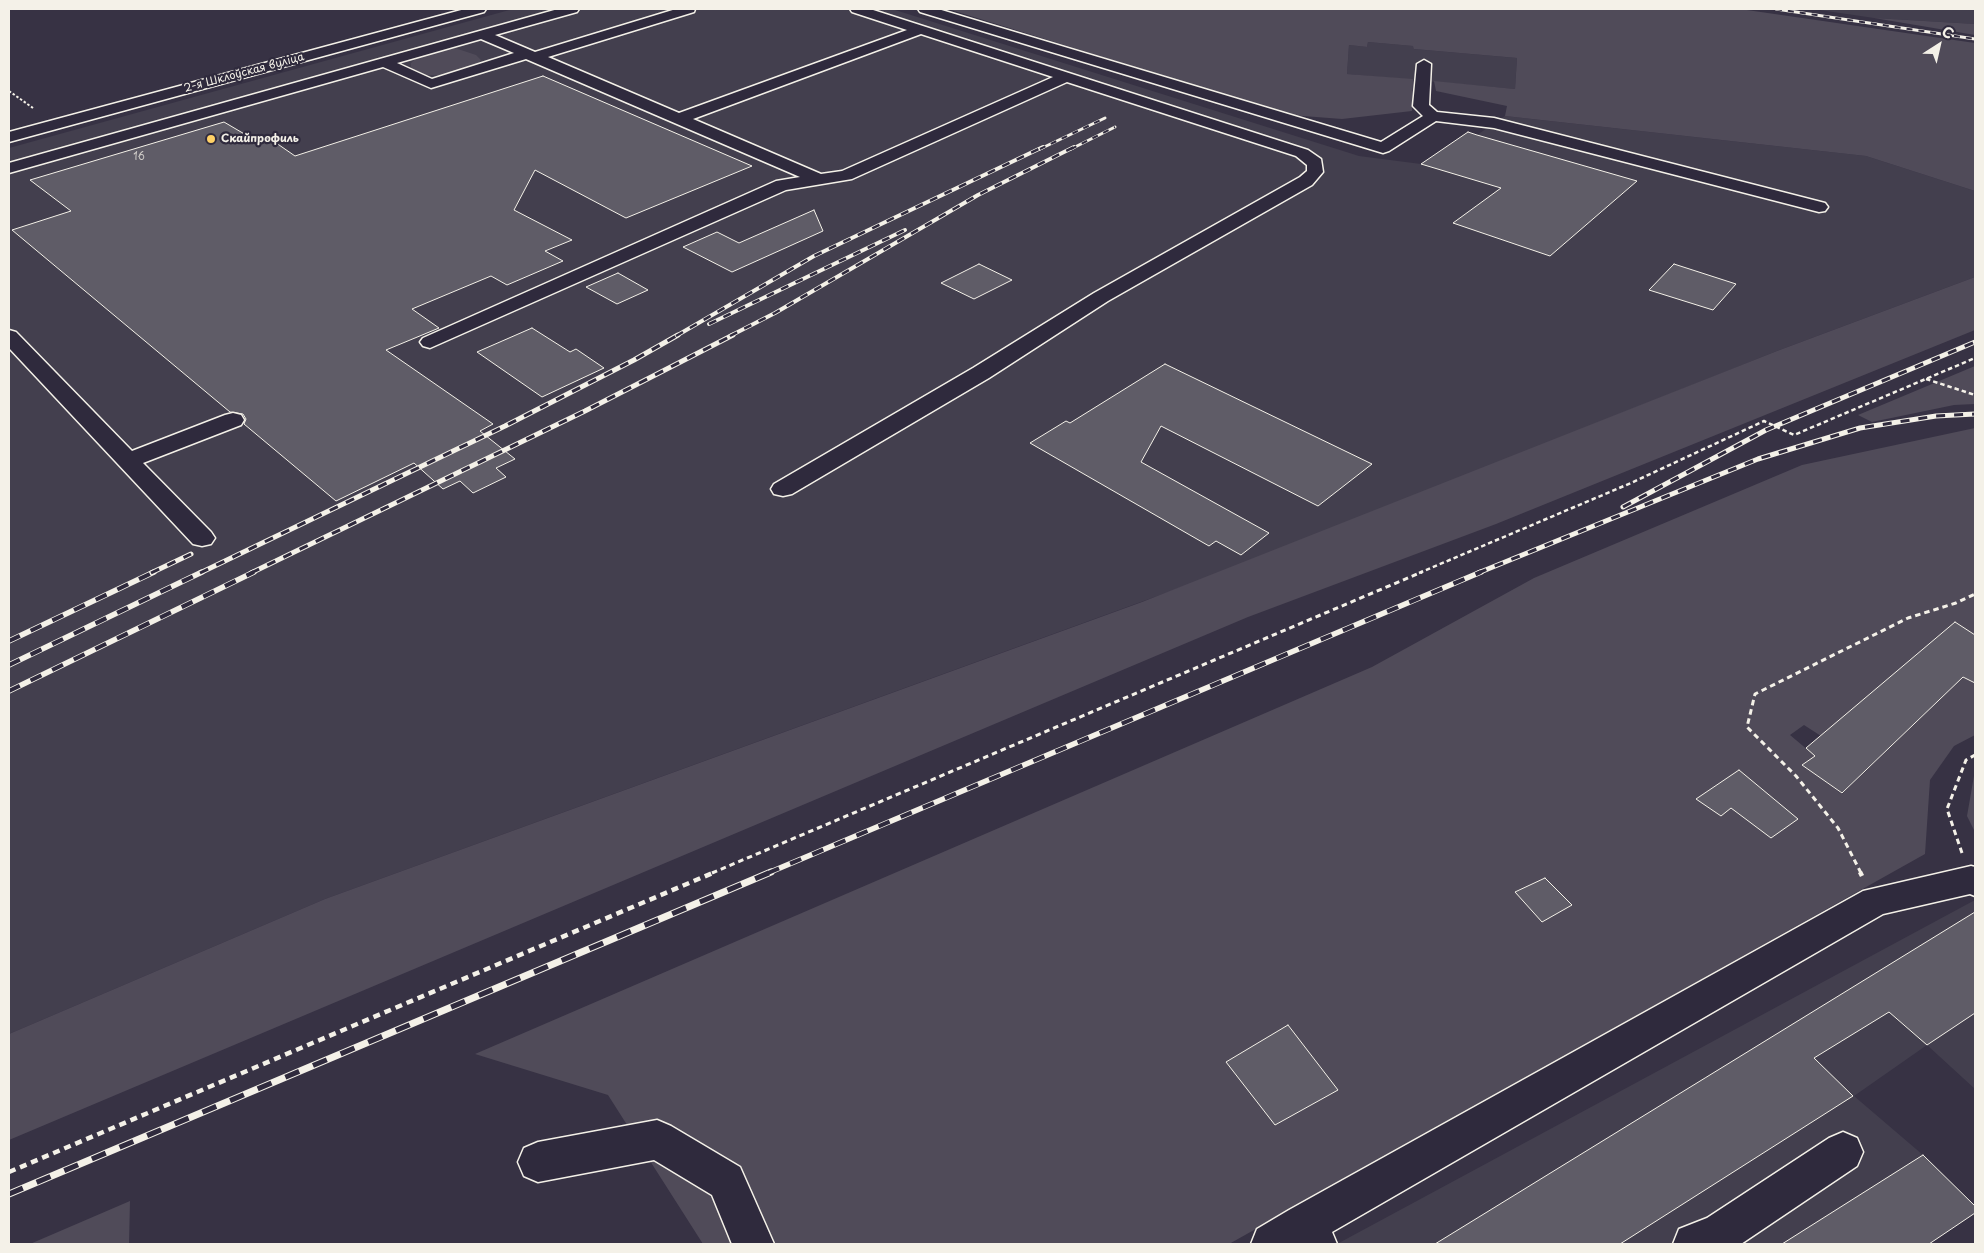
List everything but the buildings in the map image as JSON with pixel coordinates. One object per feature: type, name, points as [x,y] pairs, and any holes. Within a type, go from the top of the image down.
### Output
[{"type":"street","name":"2-я Шклоўская вуліца","points":[[9,137],[478,9]]},
{"type":"street","points":[[9,168],[572,9]]},
{"type":"street","points":[[384,62],[431,84],[689,9]]},
{"type":"street","points":[[783,489],[981,373],[1101,297],[1306,181],[1315,172],[1315,163],[1302,153],[857,9]]},
{"type":"street","points":[[925,9],[1383,148],[1433,116]]},
{"type":"street","points":[[678,118],[919,30]]},
{"type":"street","points":[[482,34],[819,179]]},
{"type":"street","points":[[1424,64],[1420,106],[1433,116],[1494,123],[1819,207]]},
{"type":"street","points":[[430,342],[782,185],[846,175],[1068,76]]},
{"type":"street","points":[[9,336],[202,538]]},
{"type":"street","points":[[129,460],[233,420]]},
{"type":"street","points":[[1297,1238],[1875,901],[1973,881]]},
{"type":"street","points":[[538,1162],[657,1140],[726,1180],[753,1244]]},
{"type":"street","points":[[1694,1244],[1721,1233],[1843,1152]]},
{"type":"path","points":[[9,1172],[1632,483],[1764,421],[1794,435],[1975,358]]},
{"type":"path","points":[[1925,379],[1975,395]]},
{"type":"path","points":[[1875,901],[1838,828],[1796,776],[1747,727],[1755,694],[1908,618],[1956,603],[1975,594]]},
{"type":"path","points":[[1973,881],[1948,809],[1966,760],[1975,755]]},
{"type":"shaded area","points":[[513,9],[892,9],[1359,156],[1421,164],[1468,132],[1477,135],[1505,116],[1866,156],[1975,191],[1975,277],[1777,351],[1237,567],[325,899],[9,1034],[9,148]]},
{"type":"shaded area","points":[[948,9],[1740,9],[1975,43],[1975,191],[1866,156],[1505,116],[1507,106],[1436,91],[1434,81],[1515,89],[1517,58],[1414,49],[1413,46],[1368,42],[1367,47],[1349,45],[1347,74],[1413,79],[1412,111],[1342,119],[1290,115]]},
{"type":"shaded area","points":[[1813,9],[1975,9],[1975,24],[1874,18]]},
{"type":"shaded area","points":[[1874,18],[1975,24],[1975,35]]},
{"type":"shaded area","points":[[1368,42],[1414,46],[1414,49],[1517,58],[1515,89],[1347,74],[1349,45],[1367,47]]},
{"type":"shaded area","points":[[455,48],[476,55],[481,60],[478,65],[444,75],[422,75],[411,68],[411,63],[418,56]]},
{"type":"shaded area","points":[[1975,277],[1975,330],[1496,524],[1248,617],[9,1140],[9,1034],[325,899],[1142,602],[1777,351]]},
{"type":"shaded area","points":[[1975,366],[1975,404],[1954,405],[1872,422],[1858,415]]},
{"type":"shaded area","points":[[1975,428],[1975,635],[1955,623],[1821,736],[1804,725],[1790,735],[1815,756],[1802,765],[1842,794],[1963,677],[1975,683],[1975,735],[1954,746],[1930,780],[1925,854],[1229,1244],[703,1244],[608,1095],[475,1054],[1372,667],[1534,578],[1802,465]]},
{"type":"shaded area","points":[[1975,770],[1975,832],[1967,816]]},
{"type":"shaded area","points":[[1975,900],[1975,1089],[1927,1045],[1854,1096],[1923,1155],[1975,1206],[1975,1213],[1929,1244],[1337,1244]]},
{"type":"shaded area","points":[[130,1201],[129,1244],[30,1244]]},
{"type":"railway","points":[[1776,9],[1975,39]]},
{"type":"railway","points":[[1040,149],[1105,118]]},
{"type":"railway","points":[[1071,149],[1115,127]]},
{"type":"railway","points":[[676,336],[814,256],[1043,147]]},
{"type":"railway","points":[[730,336],[775,313],[978,195],[1074,147]]},
{"type":"railway","points":[[709,324],[905,230]]},
{"type":"railway","points":[[200,573],[505,426],[634,360],[678,335]]},
{"type":"railway","points":[[251,573],[585,411],[733,335]]},
{"type":"railway","points":[[1623,507],[1766,430],[1975,342]]},
{"type":"railway","points":[[1478,573],[1758,459],[1860,428],[1936,416],[1975,414]]},
{"type":"railway","points":[[151,573],[191,554]]},
{"type":"railway","points":[[9,641],[154,572]]},
{"type":"railway","points":[[9,665],[202,572]]},
{"type":"railway","points":[[9,691],[254,572]]},
{"type":"railway","points":[[768,873],[1481,572]]},
{"type":"railway","points":[[9,1194],[771,872]]},
{"type":"place","name":"Скайпрофиль","points":[[211,139]]}]
